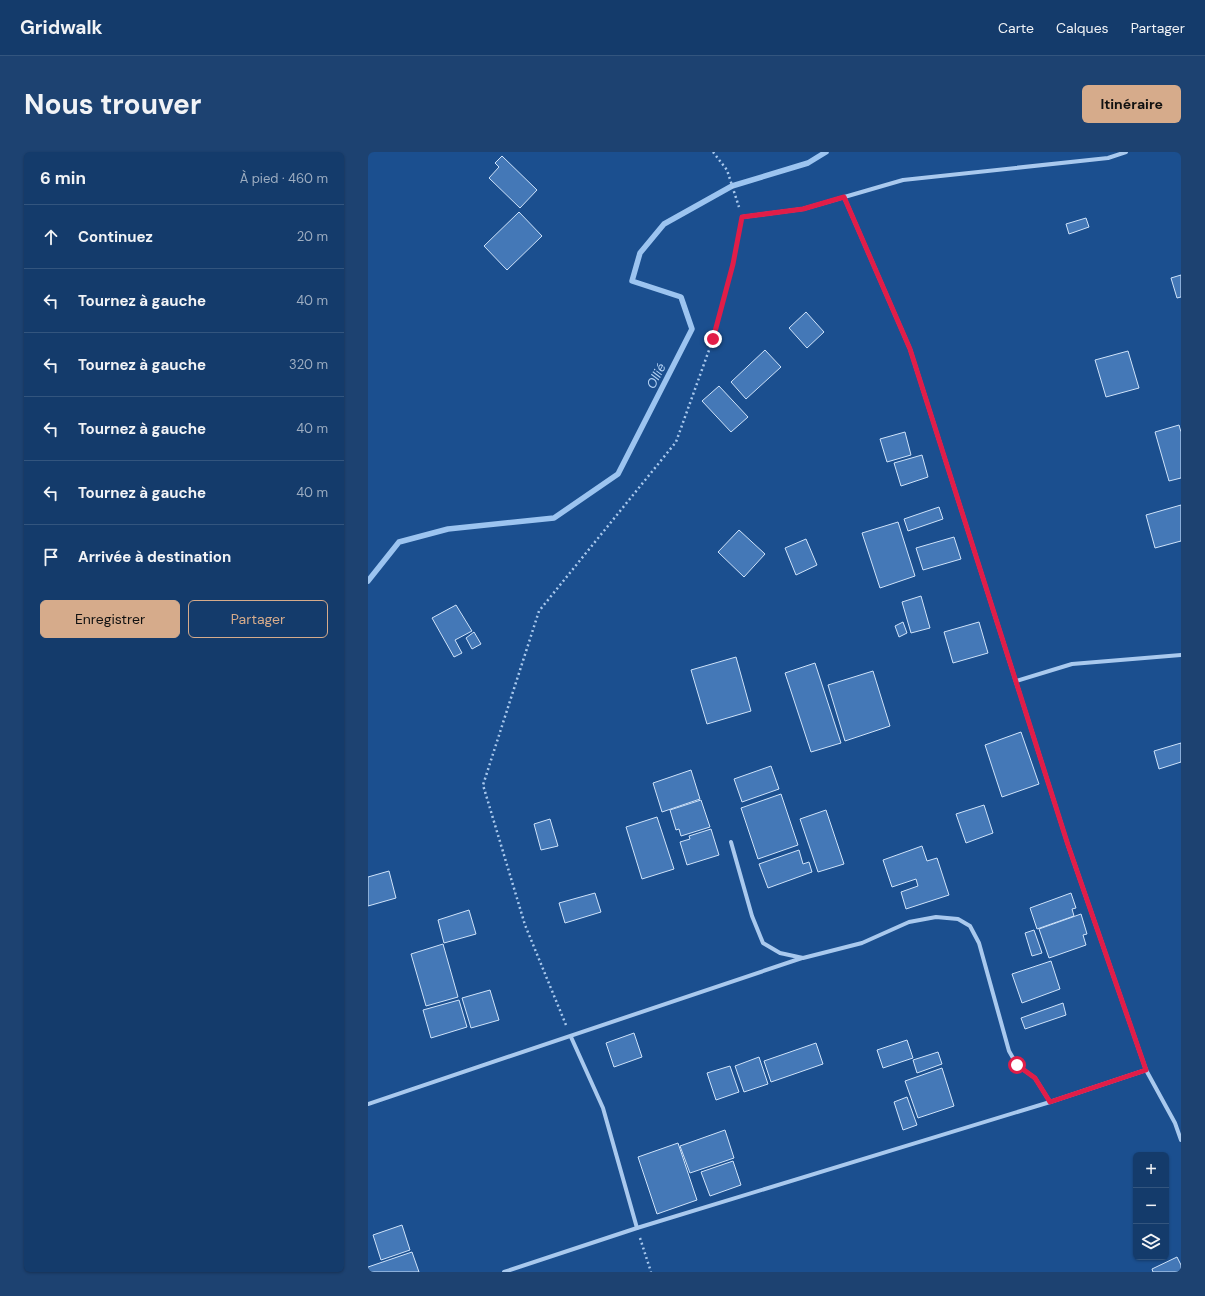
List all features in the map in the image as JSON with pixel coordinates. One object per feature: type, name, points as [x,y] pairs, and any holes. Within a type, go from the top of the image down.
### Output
[{"type":"street","points":[[742,217],[803,209],[904,180],[1108,158],[1126,152]]},
{"type":"street","points":[[844,197],[910,349],[1068,845],[1146,1070],[1174,1123],[1181,1140]]},
{"type":"street","points":[[1016,681],[1072,664],[1181,655]]},
{"type":"street","points":[[731,842],[752,916],[763,943],[780,953],[803,958]]},
{"type":"street","points":[[368,1104],[803,958],[862,943],[909,922],[936,917],[958,919],[970,926],[979,943],[1009,1051],[1017,1065],[1035,1078],[1050,1102]]},
{"type":"street","points":[[570,1037],[603,1108],[637,1228]]},
{"type":"street","points":[[504,1272],[637,1228],[1050,1102],[1146,1070]]},
{"type":"path","points":[[570,1037],[525,925],[483,784],[539,611],[676,442],[713,339],[733,264],[742,217],[727,170],[713,152]]},
{"type":"path","points":[[637,1228],[651,1272]]},
{"type":"building","points":[[502,156],[537,190],[520,208],[489,178],[499,167],[495,163]]},
{"type":"building","points":[[519,212],[542,236],[507,270],[484,246]]},
{"type":"building","points":[[1086,218],[1089,227],[1069,234],[1066,224]]},
{"type":"building","points":[[1181,275],[1181,297],[1177,298],[1171,278]]},
{"type":"building","points":[[806,312],[824,332],[807,348],[789,328]]},
{"type":"building","points":[[765,350],[781,367],[746,399],[731,382]]},
{"type":"building","points":[[1128,351],[1139,388],[1106,397],[1095,360]]},
{"type":"building","points":[[719,386],[748,417],[731,432],[702,401]]},
{"type":"building","points":[[1179,425],[1181,432],[1181,478],[1169,481],[1155,432]]},
{"type":"building","points":[[905,432],[911,455],[887,462],[880,439]]},
{"type":"building","points":[[922,455],[928,477],[901,486],[894,463]]},
{"type":"building","points":[[1181,505],[1181,541],[1155,548],[1146,515]]},
{"type":"building","points":[[939,507],[943,519],[908,531],[904,519]]},
{"type":"building","points":[[898,522],[915,576],[880,588],[862,533]]},
{"type":"building","points":[[739,530],[765,554],[744,577],[718,552]]},
{"type":"building","points":[[954,537],[961,559],[923,570],[916,548]]},
{"type":"building","points":[[806,539],[817,565],[796,575],[785,548]]},
{"type":"building","points":[[921,596],[930,628],[911,633],[902,602]]},
{"type":"building","points":[[456,605],[472,631],[455,640],[462,653],[454,657],[432,618]]},
{"type":"building","points":[[903,622],[907,633],[899,637],[895,626]]},
{"type":"building","points":[[979,622],[988,653],[953,663],[944,632]]},
{"type":"building","points":[[474,632],[481,644],[472,649],[466,638]]},
{"type":"building","points":[[736,657],[751,711],[707,724],[691,670]]},
{"type":"building","points":[[815,663],[841,743],[811,752],[785,673]]},
{"type":"building","points":[[873,671],[890,726],[845,741],[828,685]]},
{"type":"building","points":[[1021,732],[1039,784],[1002,797],[985,745]]},
{"type":"building","points":[[1181,743],[1181,762],[1159,769],[1154,751]]},
{"type":"building","points":[[771,766],[779,789],[742,802],[734,779]]},
{"type":"building","points":[[691,770],[700,799],[662,812],[653,783]]},
{"type":"building","points":[[781,794],[798,845],[758,859],[741,808]]},
{"type":"building","points":[[701,800],[710,827],[681,836],[679,829],[676,830],[670,810]]},
{"type":"building","points":[[984,805],[993,833],[966,843],[956,814]]},
{"type":"building","points":[[826,810],[844,864],[818,872],[800,819]]},
{"type":"building","points":[[657,817],[674,869],[642,879],[626,827]]},
{"type":"building","points":[[550,819],[558,846],[541,850],[534,824]]},
{"type":"building","points":[[711,829],[719,855],[687,865],[680,842],[690,839],[689,836]]},
{"type":"building","points":[[922,846],[927,861],[937,858],[949,895],[906,909],[901,892],[918,886],[916,879],[892,887],[883,860]]},
{"type":"building","points":[[799,850],[803,864],[809,862],[812,872],[768,888],[759,864]]},
{"type":"building","points":[[389,871],[396,898],[368,906],[368,877]]},
{"type":"building","points":[[595,893],[601,912],[565,923],[559,903]]},
{"type":"building","points":[[1071,893],[1076,908],[1072,909],[1074,916],[1037,929],[1030,908]]},
{"type":"building","points":[[469,910],[476,934],[444,943],[438,920]]},
{"type":"building","points":[[1081,914],[1087,934],[1083,935],[1086,945],[1049,958],[1039,929]]},
{"type":"building","points":[[1034,930],[1042,953],[1032,956],[1025,933]]},
{"type":"building","points":[[443,944],[458,997],[426,1006],[411,954]]},
{"type":"building","points":[[1051,961],[1060,989],[1022,1003],[1012,974]]},
{"type":"building","points":[[490,990],[499,1020],[471,1028],[462,998]]},
{"type":"building","points":[[459,1000],[467,1027],[431,1038],[423,1010]]},
{"type":"building","points":[[1063,1003],[1066,1015],[1025,1029],[1021,1018]]},
{"type":"building","points":[[634,1033],[642,1057],[614,1067],[606,1043]]},
{"type":"building","points":[[907,1040],[913,1058],[883,1068],[877,1050]]},
{"type":"building","points":[[816,1043],[823,1064],[771,1082],[764,1061]]},
{"type":"building","points":[[938,1052],[942,1064],[917,1073],[913,1060]]},
{"type":"building","points":[[759,1057],[768,1084],[744,1092],[735,1066]]},
{"type":"building","points":[[730,1066],[739,1092],[716,1100],[707,1073]]},
{"type":"building","points":[[942,1068],[954,1106],[918,1118],[905,1081]]},
{"type":"building","points":[[907,1097],[917,1125],[903,1130],[894,1102]]},
{"type":"building","points":[[725,1130],[734,1158],[690,1173],[680,1146]]},
{"type":"building","points":[[678,1143],[697,1200],[657,1214],[638,1157]]},
{"type":"building","points":[[733,1161],[741,1185],[710,1196],[701,1172]]},
{"type":"building","points":[[402,1225],[410,1250],[381,1260],[373,1235]]},
{"type":"building","points":[[412,1252],[419,1272],[368,1272],[368,1267]]},
{"type":"building","points":[[1177,1257],[1181,1265],[1181,1272],[1153,1272],[1152,1269]]},
{"type":"waterway","name":"Ollié","points":[[368,581],[399,542],[448,529],[554,518],[618,474],[692,329],[681,297],[632,281],[640,253],[664,224],[732,186],[808,163],[826,152]]},
{"type":"route","points":[[713,339],[733,264],[742,217],[803,209],[844,197],[910,349],[1068,845],[1146,1070],[1050,1102],[1035,1078],[1017,1065]]}]
